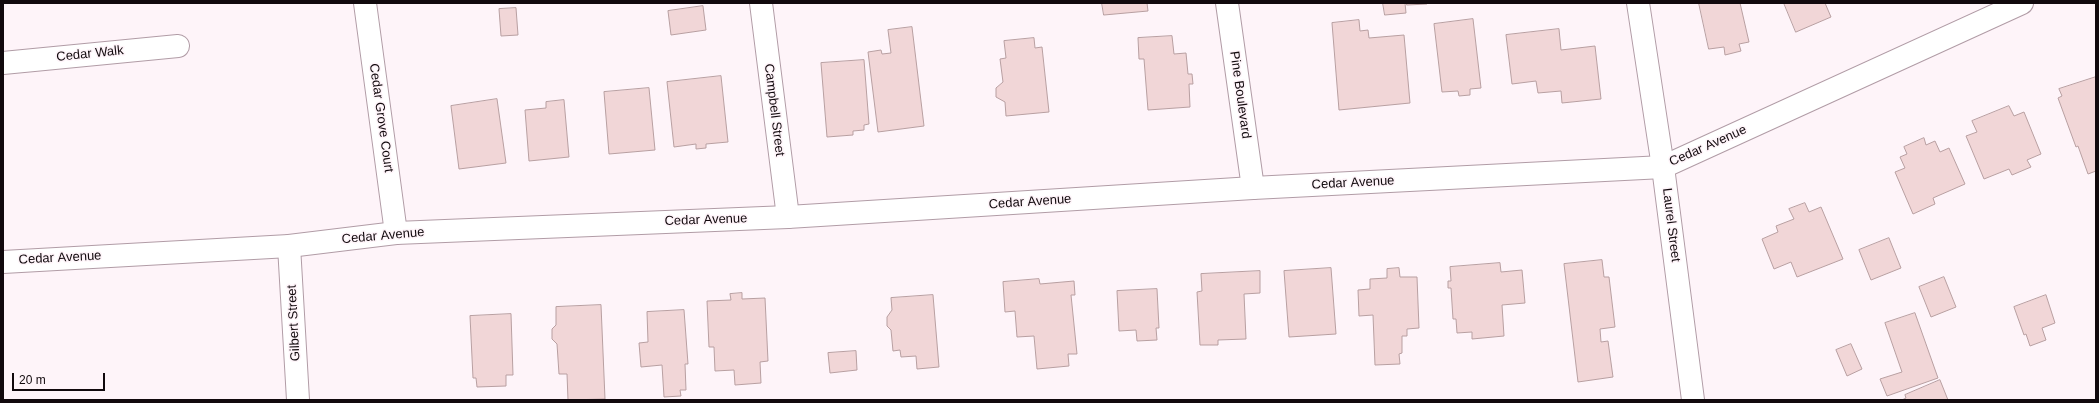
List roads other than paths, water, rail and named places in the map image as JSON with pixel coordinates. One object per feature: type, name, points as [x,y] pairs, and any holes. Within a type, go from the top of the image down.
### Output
[{"type":"street","name":"Cedar Grove Court","points":[[365,3],[396,233]]},
{"type":"street","name":"Campbell Street","points":[[761,3],[788,217]]},
{"type":"street","name":"Pine Boulevard","points":[[1227,3],[1253,188]]},
{"type":"street","name":"Laurel Street","points":[[1638,3],[1663,167],[1693,400]]},
{"type":"street","name":"Cedar Avenue","points":[[3,262],[289,246],[396,233],[788,217],[1253,188],[1663,167],[2022,3]]},
{"type":"street","name":"Cedar Walk","points":[[3,63],[178,46]]},
{"type":"street","name":"Gilbert Street","points":[[289,246],[298,400]]}]
